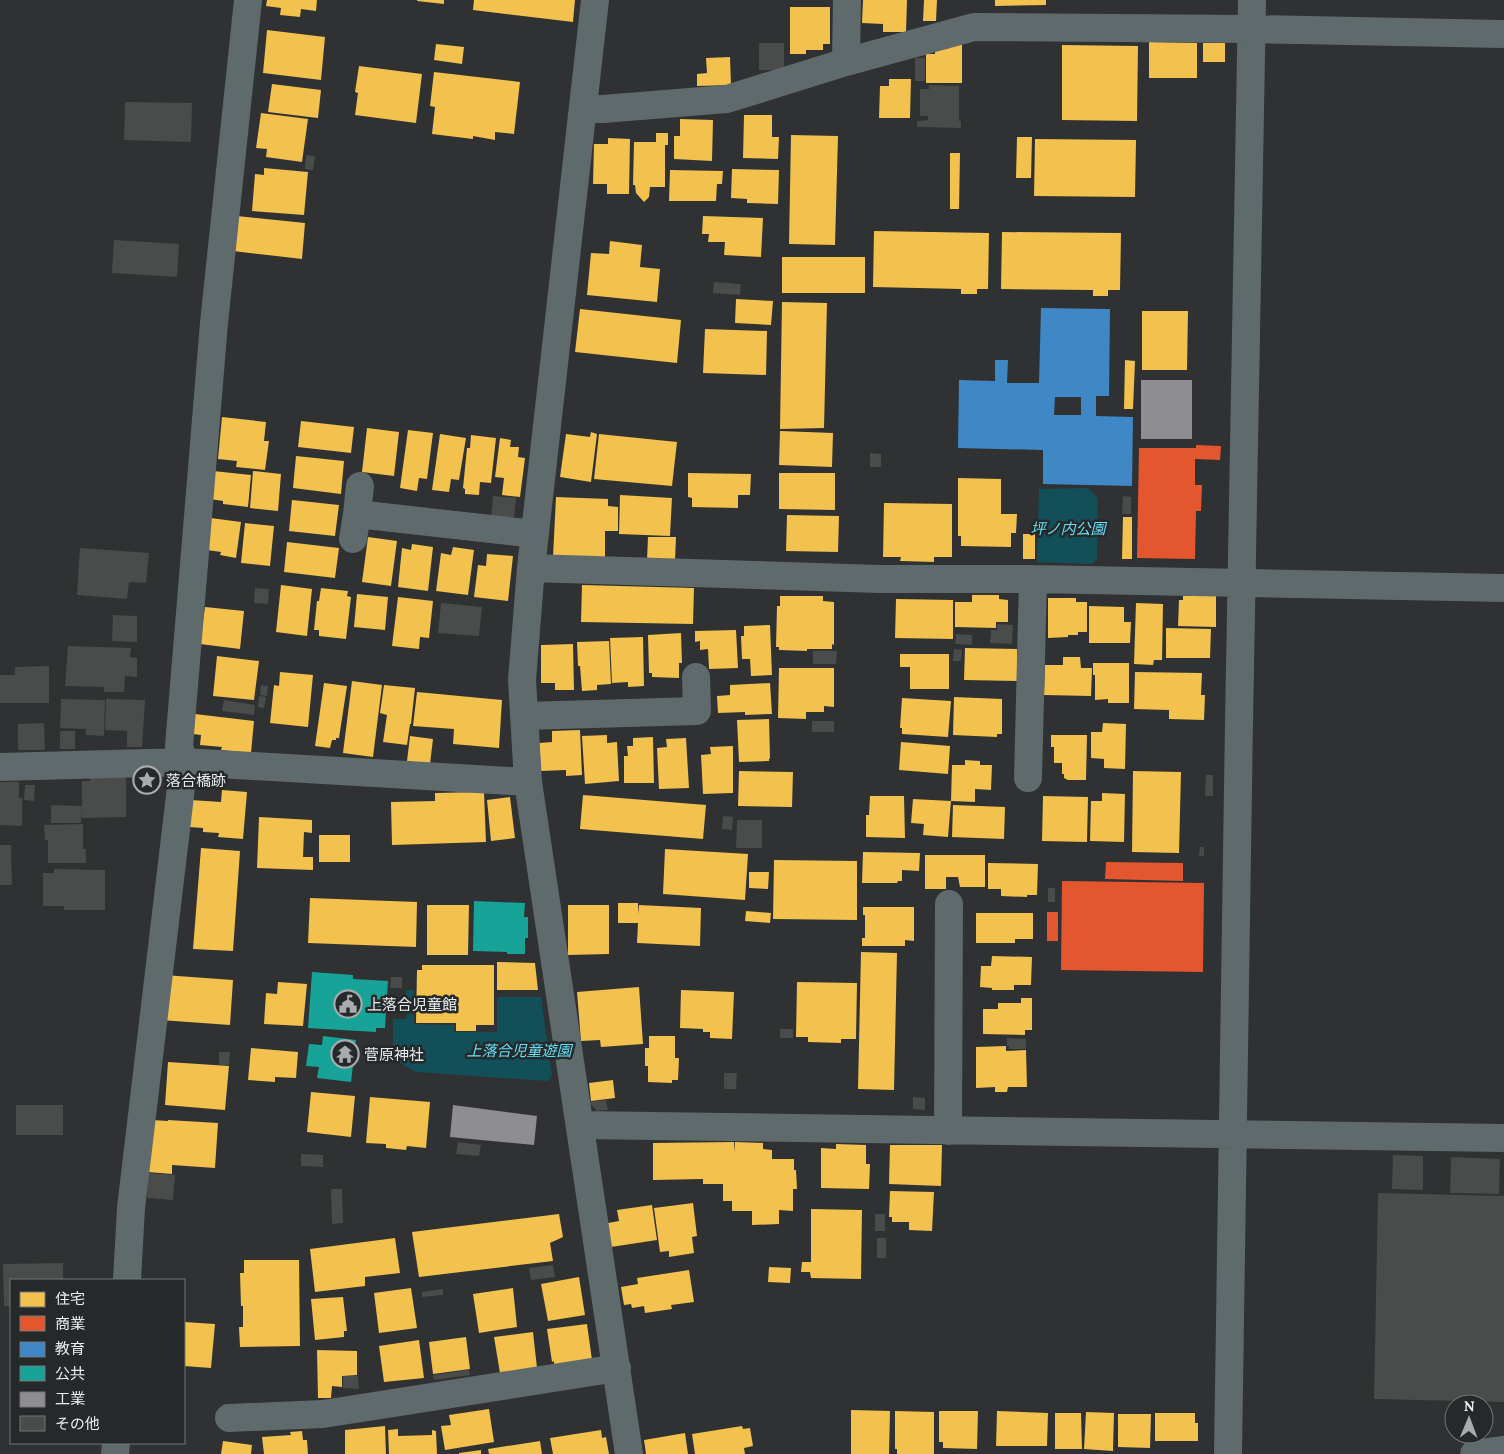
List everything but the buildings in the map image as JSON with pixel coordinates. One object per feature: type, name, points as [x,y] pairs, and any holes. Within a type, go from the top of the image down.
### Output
[{"type":"street","points":[[127,1279],[131,1208],[184,762],[178,746],[214,323],[248,0]]},
{"type":"street","points":[[595,0],[531,568],[522,680],[528,782],[629,1454]]},
{"type":"street","points":[[846,62],[847,0]]},
{"type":"street","points":[[1228,1454],[1234,1134],[1240,584],[1252,0]]},
{"type":"street","points":[[583,108],[603,109],[727,99],[846,62],[974,27],[1251,29],[1504,34]]},
{"type":"street","points":[[360,486],[355,527],[535,534]]},
{"type":"street","points":[[531,568],[880,580],[1033,579],[1504,588]]},
{"type":"street","points":[[1028,778],[1033,579]]},
{"type":"street","points":[[524,716],[698,723],[696,677]]},
{"type":"street","points":[[0,767],[184,762],[528,782]]},
{"type":"street","points":[[948,1131],[949,904]]},
{"type":"street","points":[[580,1125],[1504,1138]]},
{"type":"street","points":[[229,1418],[323,1414],[617,1368]]},
{"type":"street","points":[[1474,1454],[1504,1450]]},
{"type":"green space","name":"坪ノ内公園","points":[[1088,488],[1098,498],[1097,559],[1092,564],[1037,562],[1039,489]]},
{"type":"green space","name":"上落合児童遊園","points":[[406,990],[414,990],[414,1024],[454,1025],[454,1032],[497,1032],[497,997],[541,997],[552,1075],[548,1081],[416,1072],[393,1059],[393,1019],[407,1019]]},
{"type":"place","name":"落合橋跡","points":[[147,780]]},
{"type":"place","name":"上落合児童館","points":[[348,1004]]},
{"type":"place","name":"菅原神社","points":[[345,1054]]}]
